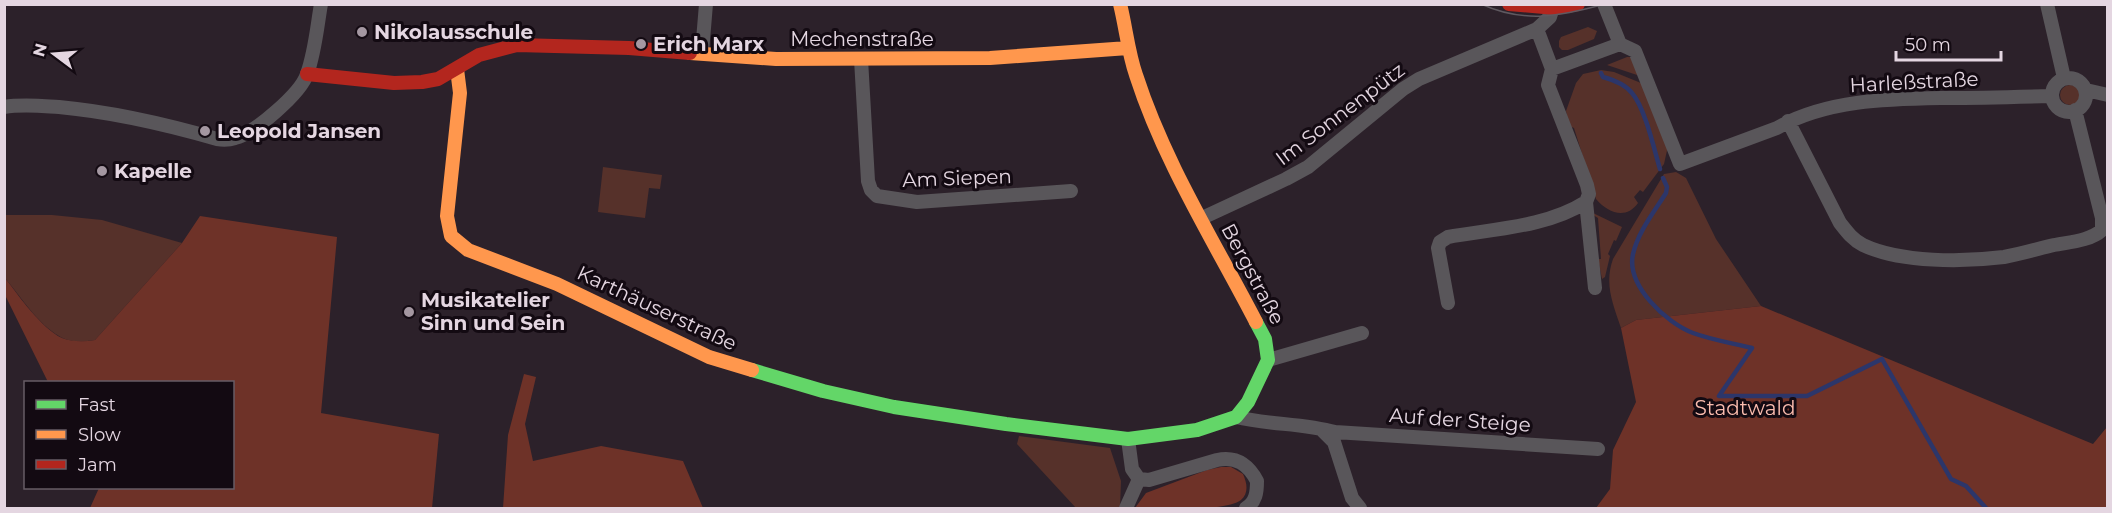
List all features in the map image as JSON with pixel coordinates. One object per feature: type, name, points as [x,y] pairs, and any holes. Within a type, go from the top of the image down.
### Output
[{"type":"street","points":[[4,107],[42,106],[75,109],[152,122],[217,139],[237,138],[256,127],[293,96],[307,74],[321,4]]},
{"type":"street","points":[[702,52],[706,4]]},
{"type":"street","name":"Bergstraße","points":[[1119,4],[1128,48],[1152,117],[1180,179],[1265,339],[1268,360]]},
{"type":"street","points":[[1509,4],[1554,6],[1578,4]]},
{"type":"street","points":[[1552,69],[1620,44],[1604,4]]},
{"type":"street","points":[[2047,4],[2064,78]]},
{"type":"street","points":[[1554,6],[1550,17],[1537,29],[1552,69],[1548,85],[1587,185],[1595,288]]},
{"type":"street","name":"Im Sonnenpütz","points":[[1202,218],[1308,167],[1403,89],[1419,79],[1537,29]]},
{"type":"street","name":"Harleßstraße","points":[[1620,44],[1635,51],[1680,164],[1777,128],[1788,121],[1867,101],[2052,96]]},
{"type":"street","name":"Mechenstraße","points":[[307,74],[410,83],[438,79],[479,55],[517,45],[702,52],[776,59],[990,58],[1128,48]]},
{"type":"street","name":"Am Siepen","points":[[861,59],[868,181],[871,190],[877,196],[917,202],[1071,191]]},
{"type":"street","name":"Karthäuserstraße","points":[[458,69],[460,93],[447,216],[452,236],[468,250],[557,284],[709,357],[823,391],[894,407],[1128,439]]},
{"type":"street","points":[[2086,90],[2084,102],[2070,112],[2060,109],[2052,96],[2057,83],[2064,78],[2078,80],[2086,90],[2108,95]]},
{"type":"street","points":[[1788,121],[1840,223],[1855,240],[1877,250],[1902,255],[1938,259],[1975,259],[2006,256],[2104,233],[2075,110]]},
{"type":"street","points":[[1448,303],[1438,248],[1440,242],[1448,237],[1539,221],[1587,202]]},
{"type":"street","points":[[1246,508],[1252,505],[1257,481],[1243,463],[1226,458],[1217,459],[1149,480],[1139,479],[1132,469],[1128,439],[1197,430],[1236,417],[1248,402],[1268,360],[1362,333]]},
{"type":"street","name":"Auf der Steige","points":[[1236,417],[1335,432],[1598,449]]},
{"type":"street","points":[[1319,428],[1334,442],[1352,498],[1360,508]]},
{"type":"street","points":[[1126,508],[1139,479]]},
{"type":"shaded area","points":[[1588,27],[1597,31],[1594,39],[1568,50],[1562,50],[1559,47],[1561,37]]},
{"type":"shaded area","points":[[1631,57],[1640,76],[1607,65]]},
{"type":"shaded area","points":[[1601,70],[1614,72],[1641,83],[1668,146],[1664,164],[1643,192],[1640,190],[1634,197],[1638,203],[1628,212],[1623,213],[1611,211],[1596,199],[1574,128],[1569,126],[1566,111],[1576,83],[1583,74]]},
{"type":"shaded area","points":[[2070,85],[2077,88],[2080,95],[2077,102],[2070,105],[2063,102],[2060,95],[2063,88]]},
{"type":"shaded area","points":[[603,167],[662,175],[660,189],[649,188],[645,218],[598,212]]},
{"type":"shaded area","points":[[1676,172],[1686,178],[1716,239],[1761,306],[1636,320],[1621,328],[1609,285],[1613,259],[1664,174]]},
{"type":"shaded area","points":[[1593,213],[1622,227],[1608,254],[1610,256],[1605,277],[1602,279],[1598,259],[1601,259],[1598,218]]},
{"type":"shaded area","points":[[4,215],[52,215],[102,220],[182,243],[95,340],[72,341],[51,331],[5,278]]},
{"type":"shaded area","points":[[1019,436],[1110,448],[1121,481],[1120,508],[1076,508],[1017,444]]},
{"type":"green space","points":[[200,216],[337,237],[321,413],[439,434],[432,508],[90,508],[99,489],[234,489],[234,381],[48,381],[5,295],[5,278],[31,311],[54,333],[70,340],[95,340],[182,243]]},
{"type":"green space","name":"Stadtwald","points":[[1761,306],[2093,444],[2107,427],[2107,508],[1596,508],[1610,489],[1613,450],[1636,402],[1621,328],[1636,320]]},
{"type":"green space","points":[[524,374],[536,377],[525,424],[533,461],[601,446],[683,461],[703,508],[503,508],[508,435]]},
{"type":"green space","points":[[1221,467],[1231,467],[1243,474],[1246,488],[1241,500],[1233,504],[1206,508],[1135,508],[1146,493]]},
{"type":"waterway","points":[[1601,73],[1603,77],[1626,87],[1637,100],[1649,129],[1660,169]]},
{"type":"waterway","points":[[1663,178],[1667,187],[1666,193],[1639,238],[1633,254],[1632,266],[1642,290],[1660,312],[1671,321],[1693,333],[1752,348],[1719,396],[1807,396],[1882,359],[1951,479],[1966,486],[1986,508]]},
{"type":"tram line","points":[[1481,4],[1497,10],[1528,16],[1558,15],[1605,4]]},
{"type":"traffic: fast","points":[[752,370],[823,391],[894,407],[1128,439],[1197,430],[1236,417],[1248,402],[1268,360],[1265,339],[1256,322]]},
{"type":"traffic: slow","points":[[1120,4],[1133,66],[1147,107],[1175,170],[1256,322]]},
{"type":"traffic: slow","points":[[690,53],[776,59],[990,58],[1128,48]]},
{"type":"traffic: slow","points":[[457,69],[460,93],[447,216],[451,236],[468,250],[557,284],[709,357],[752,370]]},
{"type":"traffic: jam","points":[[1509,4],[1555,8],[1578,4]]},
{"type":"traffic: jam","points":[[307,74],[394,83],[422,82],[438,79],[479,55],[517,45],[629,48],[690,53]]},
{"type":"place","name":"Nikolausschule","points":[[362,32]]},
{"type":"place","name":"Erich Marx","points":[[641,44]]},
{"type":"place","name":"Leopold Jansen","points":[[205,131]]},
{"type":"place","name":"Kapelle","points":[[102,171]]},
{"type":"place","name":"Musikatelier Sinn und Sein","points":[[409,312]]}]
